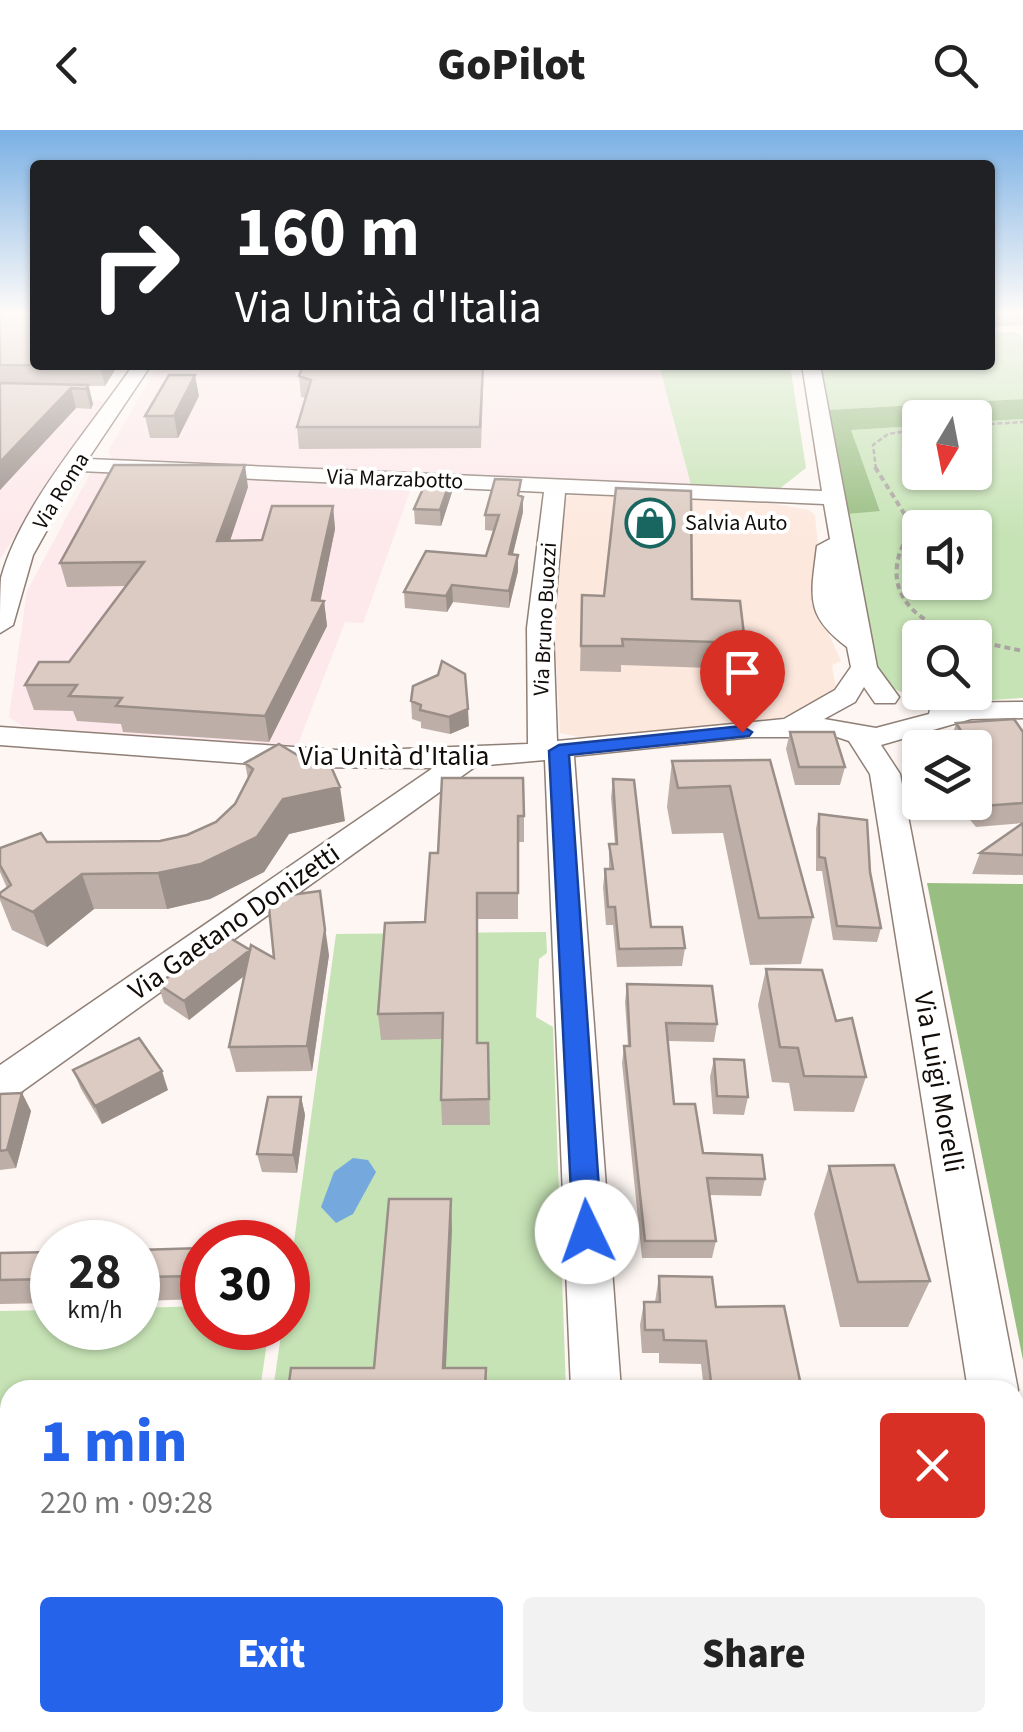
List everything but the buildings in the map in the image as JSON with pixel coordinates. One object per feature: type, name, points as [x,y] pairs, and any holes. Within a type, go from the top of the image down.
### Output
[{"type":"street","name":"Via Roma","points":[[0,625],[15,570],[113,396],[123,386]]},
{"type":"street","points":[[815,386],[841,535],[827,550],[826,603],[834,628],[862,656],[888,698],[908,710],[912,723],[907,730]]},
{"type":"street","name":"Via Marzabotto","points":[[76,465],[834,498]]},
{"type":"street","name":"Via Bruno Buozzi","points":[[556,486],[540,628],[595,1380]]},
{"type":"street","points":[[845,717],[862,656]]},
{"type":"street","points":[[845,717],[888,698],[961,712],[1023,710]]},
{"type":"street","points":[[699,706],[712,735]]},
{"type":"street","points":[[912,730],[961,712]]},
{"type":"street","points":[[845,717],[882,738],[902,733]]},
{"type":"street","name":"Via Unità d'Italia","points":[[0,736],[264,756],[468,758],[788,727],[845,717]]},
{"type":"street","name":"Via Luigi Morelli","points":[[845,717],[885,774],[991,1380]]},
{"type":"street","points":[[885,774],[902,740]]},
{"type":"street","name":"Via Gaetano Donizetti","points":[[0,1086],[468,758]]},
{"type":"path","points":[[992,424],[1023,422]]},
{"type":"path","points":[[902,432],[888,434],[873,445],[876,474],[912,526],[897,564],[901,598],[920,620]]},
{"type":"path","points":[[992,644],[1023,651]]},
{"type":"shaded area","points":[[146,386],[665,386],[691,485],[114,461],[108,451]]},
{"type":"shaded area","points":[[0,398],[105,401],[0,559]]},
{"type":"shaded area","points":[[92,470],[413,483],[363,623],[345,622],[296,749],[22,726],[9,717],[27,591]]},
{"type":"shaded area","points":[[575,494],[764,502],[809,510],[815,515],[826,628],[841,661],[832,665],[836,689],[800,712],[771,720],[584,738],[560,733],[553,606],[563,499]]},
{"type":"green space","points":[[665,386],[793,386],[806,468],[779,489],[691,485]]},
{"type":"green space","points":[[823,386],[1023,386],[1023,399],[902,400],[902,406],[827,410]]},
{"type":"green space","points":[[1023,399],[1023,419],[992,421],[992,401]]},
{"type":"green space","points":[[902,406],[902,427],[851,430],[880,511],[847,514],[827,410]]},
{"type":"green space","points":[[1023,419],[1023,698],[992,700],[992,620],[902,620],[902,692],[883,676],[867,633],[846,514],[880,510],[850,430],[902,427],[902,490],[992,490],[992,421]]},
{"type":"green space","points":[[927,883],[1023,884],[1023,1360]]},
{"type":"green space","points":[[546,932],[547,953],[539,959],[536,1017],[553,1027],[566,1380],[274,1380],[279,1350],[310,1350],[310,1220],[297,1220],[336,934]]},
{"type":"green space","points":[[160,1307],[180,1307],[180,1350],[266,1350],[261,1380],[0,1380],[0,1311],[30,1310],[30,1350],[160,1350]]},
{"type":"water","points":[[353,1158],[368,1160],[376,1172],[353,1214],[336,1223],[321,1207],[334,1172]]},
{"type":"place","name":"Salvia Auto","points":[[650,523]]},
{"type":"route","points":[[587,1232],[559,751],[742,732]]}]
